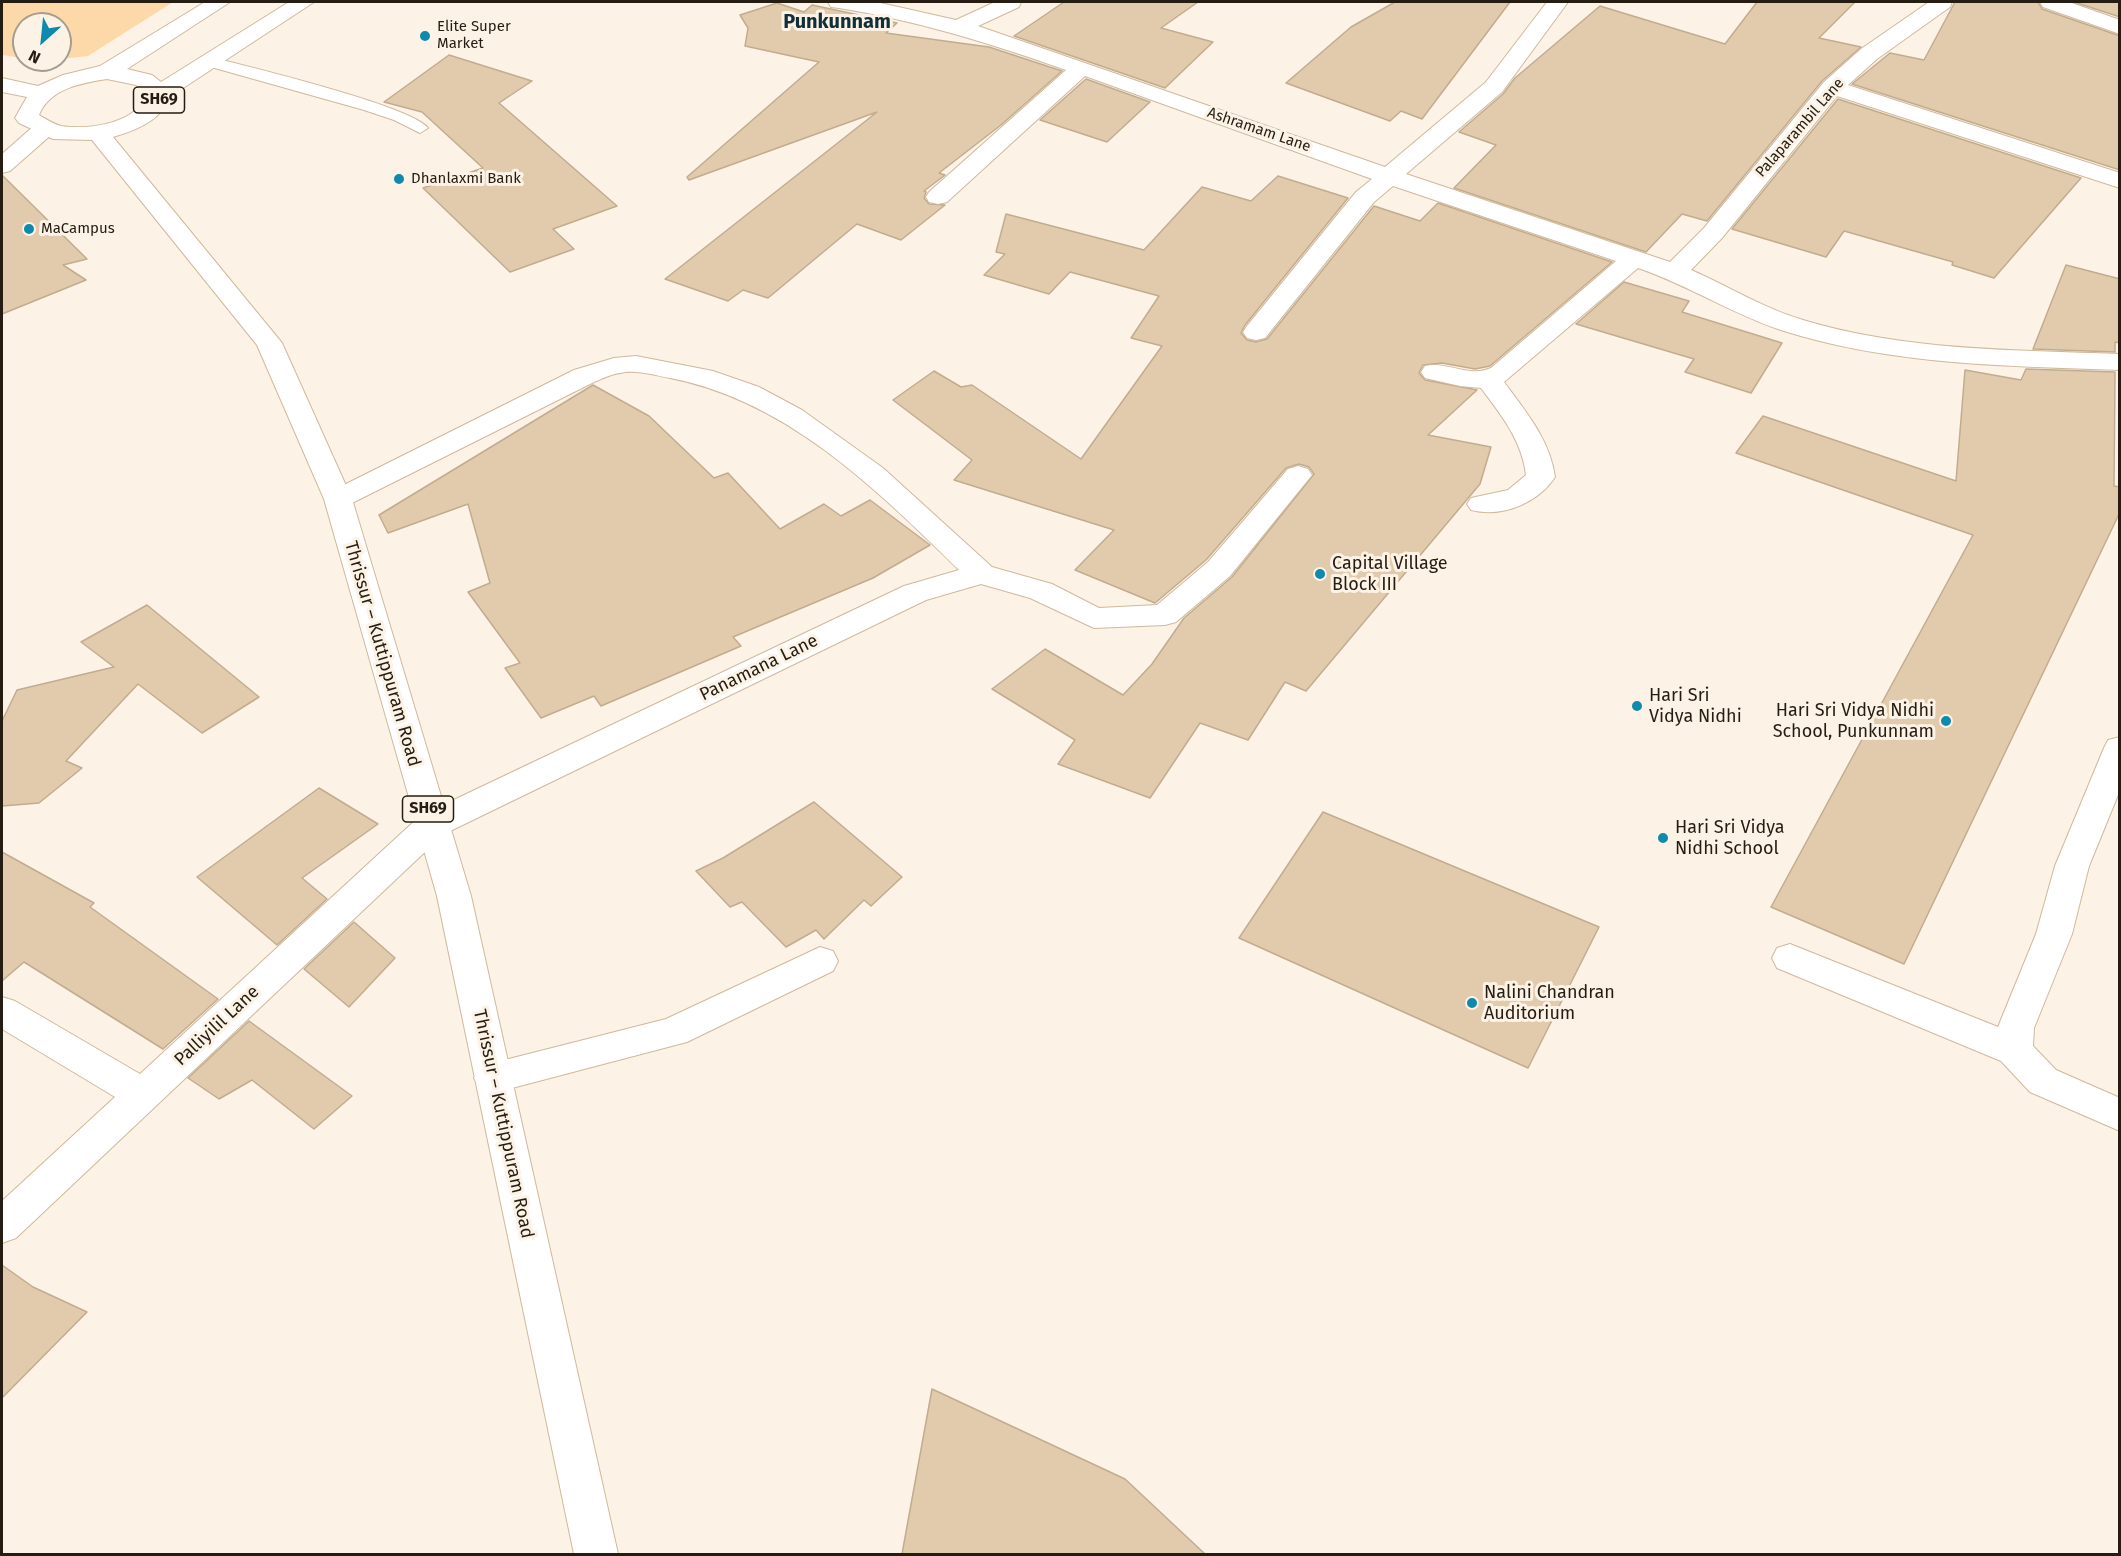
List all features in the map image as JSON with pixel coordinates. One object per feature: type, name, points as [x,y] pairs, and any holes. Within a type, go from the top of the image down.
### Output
[{"type":"street","points":[[107,72],[219,2]]},
{"type":"street","points":[[160,93],[303,2]]},
{"type":"street","name":"Ashramam Lane","points":[[839,2],[986,34],[1390,177],[1675,272],[1791,325],[1844,340],[1967,356],[2120,362]]},
{"type":"street","points":[[958,27],[1011,2]]},
{"type":"street","points":[[1257,332],[1365,197],[1494,87],[1558,2]]},
{"type":"street","name":"Palaparambil Lane","points":[[1675,272],[1713,233],[1832,87],[1869,54],[1942,2]]},
{"type":"street","points":[[2051,2],[2120,28]]},
{"type":"street","points":[[938,197],[1081,68]]},
{"type":"street","name":"SH69","points":[[35,124],[77,135],[98,133],[137,121],[158,102],[160,93],[155,84],[144,77],[107,72],[71,80],[42,93]]},
{"type":"street","points":[[2,85],[42,93]]},
{"type":"street","points":[[1832,87],[2120,181]]},
{"type":"street","points":[[2,166],[35,124],[33,101],[42,93]]},
{"type":"street","points":[[2,124],[35,124]]},
{"type":"street","name":"Thrissur – Kuttippuram Road","points":[[98,133],[269,343],[338,499],[454,896],[596,1554]]},
{"type":"street","points":[[1434,372],[1468,380],[1489,380],[1521,358],[1634,258]]},
{"type":"street","points":[[338,499],[584,376],[623,364],[683,370],[726,382],[830,439],[896,492],[981,574],[1041,591],[1094,618],[1165,615],[1219,569],[1298,475]]},
{"type":"street","points":[[1481,504],[1517,498],[1541,477],[1540,459],[1522,427],[1489,380]]},
{"type":"street","name":"Panamana Lane","points":[[432,825],[915,593],[981,574]]},
{"type":"street","points":[[2014,1050],[2016,1028],[2054,934],[2072,866],[2120,748]]},
{"type":"street","name":"Palliyilil Lane","points":[[2,1227],[432,825]]},
{"type":"street","points":[[1790,958],[2014,1050],[2043,1081],[2120,1115]]},
{"type":"street","points":[[493,1078],[674,1032],[820,962]]},
{"type":"street","points":[[2,1011],[143,1094]]},
{"type":"lane","points":[[210,62],[370,106],[400,116],[420,128]]},
{"type":"shaded area","points":[[2,2],[173,2],[88,56],[72,58],[72,12],[12,12],[12,56],[2,55]]},
{"type":"building","points":[[1064,2],[1198,2],[1161,28],[1213,42],[1165,88],[1014,36]]},
{"type":"building","points":[[1395,2],[1510,2],[1422,119],[1401,111],[1390,121],[1286,83],[1351,27]]},
{"type":"building","points":[[1757,2],[1855,2],[1819,38],[1861,47],[1822,81],[1707,221],[1682,214],[1646,252],[1454,188],[1496,145],[1459,132],[1503,94],[1515,78],[1600,6],[1725,44]]},
{"type":"building","points":[[1955,2],[2038,2],[2042,9],[2120,36],[2120,170],[1852,84],[1890,53],[1924,60]]},
{"type":"building","points":[[2074,2],[2120,2],[2120,17]]},
{"type":"building","points":[[777,3],[804,12],[812,5],[897,23],[886,33],[989,47],[1062,71],[1001,125],[939,173],[945,175],[924,191],[926,192],[924,198],[929,204],[945,205],[901,240],[857,224],[768,298],[743,290],[728,301],[665,279],[877,112],[689,180],[687,177],[819,62],[745,46],[748,28],[740,15]]},
{"type":"building","points":[[449,55],[532,81],[499,103],[617,206],[553,229],[574,249],[510,272],[423,188],[483,168],[422,112],[384,102]]},
{"type":"building","points":[[1086,79],[1150,102],[1107,142],[1040,120]]},
{"type":"building","points":[[1838,99],[2081,178],[1994,278],[1952,265],[1953,262],[1844,231],[1826,257],[1732,229]]},
{"type":"building","name":"MaCampus","points":[[2,175],[87,259],[63,265],[86,280],[2,314]]},
{"type":"building","points":[[1278,176],[1348,198],[1245,325],[1241,333],[1247,340],[1256,342],[1267,339],[1374,206],[1420,221],[1438,203],[1612,262],[1490,366],[1475,369],[1442,363],[1423,365],[1419,373],[1425,380],[1477,390],[1428,435],[1491,447],[1480,484],[1306,691],[1285,682],[1248,740],[1200,723],[1150,798],[1058,764],[1075,740],[992,689],[1045,649],[1123,695],[1152,664],[1184,618],[1232,577],[1314,474],[1309,467],[1299,464],[1286,468],[1206,560],[1155,603],[1075,570],[1114,530],[954,480],[972,460],[893,400],[934,371],[961,387],[972,385],[1081,459],[1162,346],[1131,338],[1159,296],[1070,272],[1049,294],[984,275],[1005,254],[996,252],[1006,214],[1144,250],[1202,187],[1251,201]]},
{"type":"building","points":[[2066,265],[2120,279],[2120,343],[2115,342],[2115,352],[2033,349]]},
{"type":"building","points":[[1624,282],[1689,301],[1682,312],[1782,343],[1751,393],[1685,372],[1694,359],[1576,324]]},
{"type":"building","name":"Hari Sri Vidya Nidhi School, Punkunnam","points":[[2026,369],[2115,372],[2114,486],[2120,487],[2120,512],[1904,964],[1771,907],[1973,535],[1736,453],[1763,416],[1956,481],[1965,370],[2021,380]]},
{"type":"building","points":[[593,385],[649,416],[714,478],[728,473],[780,529],[824,504],[841,516],[870,500],[930,545],[873,578],[733,637],[741,646],[601,706],[594,696],[541,718],[505,668],[520,663],[468,592],[490,583],[468,504],[388,533],[379,515]]},
{"type":"building","points":[[147,605],[259,697],[202,733],[138,684],[66,761],[82,768],[39,803],[2,806],[2,721],[17,690],[114,667],[81,642]]},
{"type":"building","points":[[319,788],[378,824],[302,878],[327,899],[277,945],[197,877]]},
{"type":"building","points":[[814,802],[902,877],[871,906],[864,900],[824,939],[816,930],[786,947],[742,902],[730,907],[696,871],[723,858]]},
{"type":"building","name":"Nalini Chandran Auditorium","points":[[1323,812],[1599,927],[1528,1068],[1239,938]]},
{"type":"building","points":[[2,852],[94,903],[90,907],[218,999],[163,1049],[24,962],[2,981]]},
{"type":"building","points":[[354,922],[395,958],[349,1007],[304,969]]},
{"type":"building","points":[[249,1021],[352,1096],[314,1129],[252,1080],[219,1099],[188,1078]]},
{"type":"building","points":[[2,1265],[33,1287],[87,1312],[2,1398]]},
{"type":"building","points":[[932,1389],[1125,1479],[1205,1554],[902,1554]]},
{"type":"place","name":"Elite Super Market","points":[[425,36]]},
{"type":"place","name":"Dhanlaxmi Bank","points":[[399,179]]},
{"type":"place","name":"MaCampus","points":[[29,229]]},
{"type":"place","name":"Capital Village Block III","points":[[1320,574]]},
{"type":"place","name":"Hari Sri Vidya Nidhi","points":[[1637,706]]},
{"type":"place","name":"Hari Sri Vidya Nidhi School, Punkunnam","points":[[1946,721]]},
{"type":"place","name":"Hari Sri Vidya Nidhi School","points":[[1663,838]]},
{"type":"place","name":"Nalini Chandran Auditorium","points":[[1472,1003]]},
{"type":"district","name":"Punkunnam","points":[[837,22]]}]
